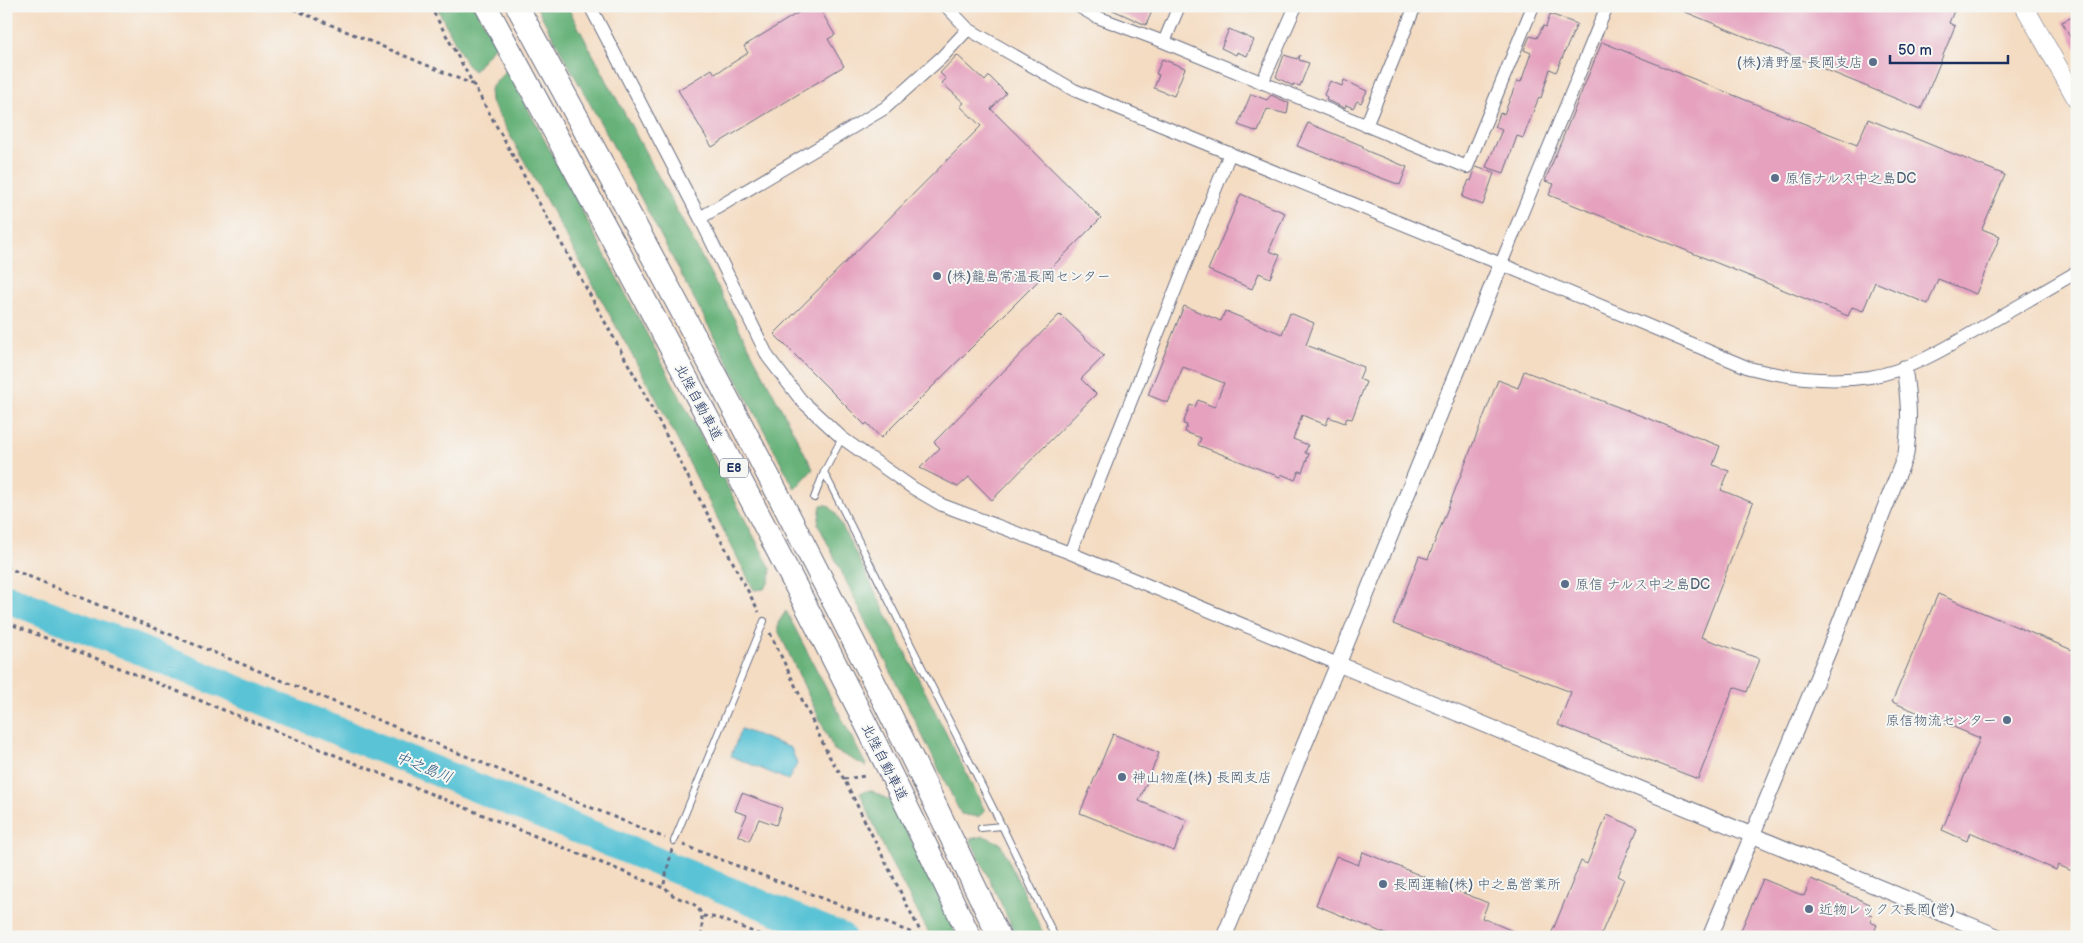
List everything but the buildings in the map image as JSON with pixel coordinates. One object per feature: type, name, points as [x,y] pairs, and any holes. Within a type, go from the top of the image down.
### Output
[{"type":"highway","name":"北陸自動車道","points":[[486,6],[774,545],[917,825],[970,937]]},
{"type":"highway","name":"北陸自動車道","points":[[517,6],[798,531],[889,710],[999,937]]},
{"type":"main road","points":[[2024,6],[2077,100]]},
{"type":"street","points":[[590,6],[700,218],[768,357],[801,400],[842,438],[913,488],[942,505],[1070,553],[1999,937]]},
{"type":"street","points":[[946,6],[968,29],[1074,90],[1501,264],[1749,368],[1781,377],[1839,380],[1871,377],[1904,368],[1931,356],[2077,272]]},
{"type":"street","points":[[1078,6],[1097,17],[1164,42],[1467,167],[1533,6]]},
{"type":"street","points":[[1164,42],[1179,6]]},
{"type":"street","points":[[1262,83],[1296,6]]},
{"type":"street","points":[[1366,126],[1415,6]]},
{"type":"street","points":[[1224,937],[1338,664],[1607,6]]},
{"type":"street","points":[[700,218],[885,108],[942,57],[968,29]]},
{"type":"street","points":[[1070,553],[1230,153]]},
{"type":"street","points":[[1710,937],[1835,635],[1906,454],[1910,428],[1910,400],[1904,368]]},
{"type":"lane","points":[[814,498],[824,472],[842,438]]},
{"type":"lane","points":[[824,472],[1002,826],[1055,937]]},
{"type":"lane","points":[[674,841],[764,621]]},
{"type":"lane","points":[[981,828],[1002,826]]},
{"type":"path","points":[[286,6],[475,85]]},
{"type":"path","points":[[430,6],[636,378],[764,621],[830,756],[844,779],[923,937]]},
{"type":"path","points":[[6,567],[674,841],[923,937]]},
{"type":"path","points":[[6,622],[666,889],[670,893],[694,904],[703,916],[702,937]]},
{"type":"path","points":[[844,779],[865,776]]},
{"type":"path","points":[[666,889],[664,884],[668,859]]},
{"type":"path","points":[[703,916],[718,918],[766,937]]},
{"type":"green space","points":[[436,6],[474,6],[496,44],[474,71],[467,65]]},
{"type":"green space","points":[[536,6],[567,6],[813,469],[795,489],[610,140]]},
{"type":"green space","points":[[507,69],[771,569],[769,582],[764,589],[754,590],[657,400],[491,101],[490,89]]},
{"type":"green space","points":[[821,505],[828,505],[835,512],[985,811],[978,817],[961,814],[818,524]]},
{"type":"green space","points":[[786,611],[867,767],[834,750],[778,630],[778,623]]},
{"type":"green space","points":[[870,790],[893,802],[958,937],[931,937],[889,859],[860,793]]},
{"type":"green space","points":[[984,836],[1000,843],[1045,937],[1017,937],[970,839]]},
{"type":"water","points":[[741,729],[791,748],[797,764],[788,780],[731,756]]},
{"type":"waterway","name":"中之島川","points":[[6,598],[125,644],[841,937]]},
{"type":"place","name":"(株)清野屋 長岡支店","points":[[1873,62]]},
{"type":"place","name":"原信ナルス中之島DC","points":[[1775,178]]},
{"type":"place","name":"(株)籠島常温長岡センター","points":[[937,276]]},
{"type":"place","name":"原信 ナルス中之島DC","points":[[1565,584]]},
{"type":"place","name":"原信物流センター","points":[[2007,720]]},
{"type":"place","name":"神山物産(株) 長岡支店","points":[[1122,777]]},
{"type":"place","name":"長岡運輸(株) 中之島営業所","points":[[1383,884]]},
{"type":"place","name":"近物レックス長岡(営)","points":[[1809,909]]}]
